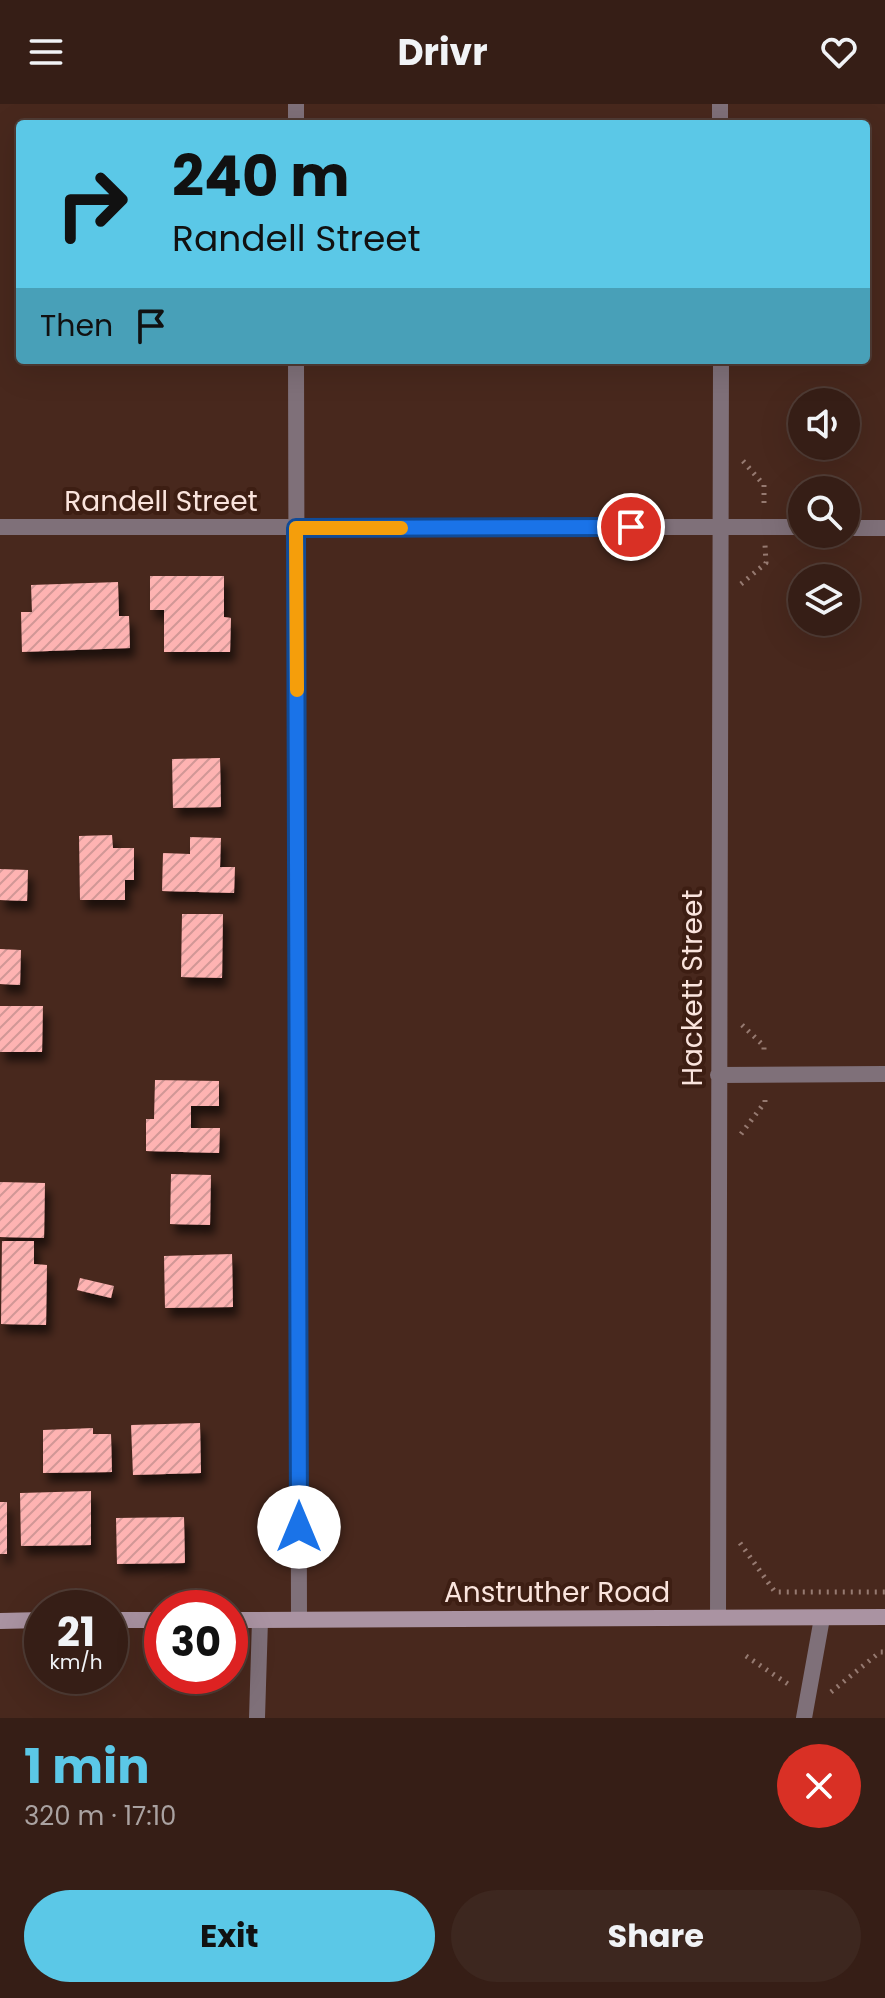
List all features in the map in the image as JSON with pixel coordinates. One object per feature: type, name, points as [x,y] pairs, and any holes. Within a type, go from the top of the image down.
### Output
[{"type":"main road","name":"Anstruther Road","points":[[248,1620],[885,1617]]},
{"type":"main road","points":[[0,1621],[24,1620]]},
{"type":"street","points":[[296,364],[299,1619]]},
{"type":"street","name":"Hackett Street","points":[[718,1617],[721,364]]},
{"type":"street","name":"Randell Street","points":[[0,527],[788,527]]},
{"type":"street","points":[[860,528],[885,528]]},
{"type":"street","points":[[718,1075],[885,1074]]},
{"type":"street","points":[[804,1718],[822,1618]]},
{"type":"street","points":[[257,1718],[260,1620]]},
{"type":"path","points":[[775,1592],[885,1592]]},
{"type":"path","points":[[830,1693],[880,1652],[885,1652]]},
{"type":"path","points":[[746,1656],[789,1685]]},
{"type":"building","points":[[150,576],[224,576],[224,617],[231,618],[230,652],[164,652],[164,610],[150,610]]},
{"type":"building","points":[[118,582],[119,616],[129,616],[130,648],[22,652],[21,612],[32,612],[31,585]]},
{"type":"building","points":[[220,758],[221,807],[173,808],[172,759]]},
{"type":"building","points":[[112,835],[113,848],[134,848],[134,880],[125,880],[125,900],[80,900],[79,836]]},
{"type":"building","points":[[190,837],[221,838],[220,867],[235,867],[234,893],[162,891],[163,853],[190,854]]},
{"type":"building","points":[[0,869],[28,870],[27,901],[0,900]]},
{"type":"building","points":[[182,914],[223,914],[222,978],[181,977]]},
{"type":"building","points":[[0,949],[21,950],[20,985],[0,984]]},
{"type":"building","points":[[0,1006],[43,1006],[42,1052],[0,1052]]},
{"type":"building","points":[[155,1080],[219,1081],[219,1106],[191,1106],[191,1128],[220,1128],[219,1153],[146,1151],[146,1119],[154,1119]]},
{"type":"building","points":[[171,1174],[211,1175],[210,1225],[170,1224]]},
{"type":"building","points":[[0,1182],[45,1183],[44,1238],[0,1237]]},
{"type":"building","points":[[2,1241],[34,1241],[34,1264],[47,1265],[46,1325],[1,1324]]},
{"type":"building","points":[[232,1254],[233,1307],[165,1308],[164,1256]]},
{"type":"building","points":[[80,1278],[114,1286],[111,1298],[77,1290]]},
{"type":"building","points":[[200,1423],[201,1473],[133,1475],[131,1425]]},
{"type":"building","points":[[93,1428],[93,1434],[111,1434],[112,1472],[43,1473],[43,1430]]},
{"type":"building","points":[[91,1491],[91,1545],[21,1546],[20,1493]]},
{"type":"building","points":[[0,1502],[7,1502],[7,1554],[0,1554]]},
{"type":"building","points":[[184,1517],[185,1563],[117,1564],[116,1518]]},
{"type":"slow traffic","points":[[297,690],[296,528],[401,528]]},
{"type":"route","points":[[299,1527],[296,528],[631,527]]}]
